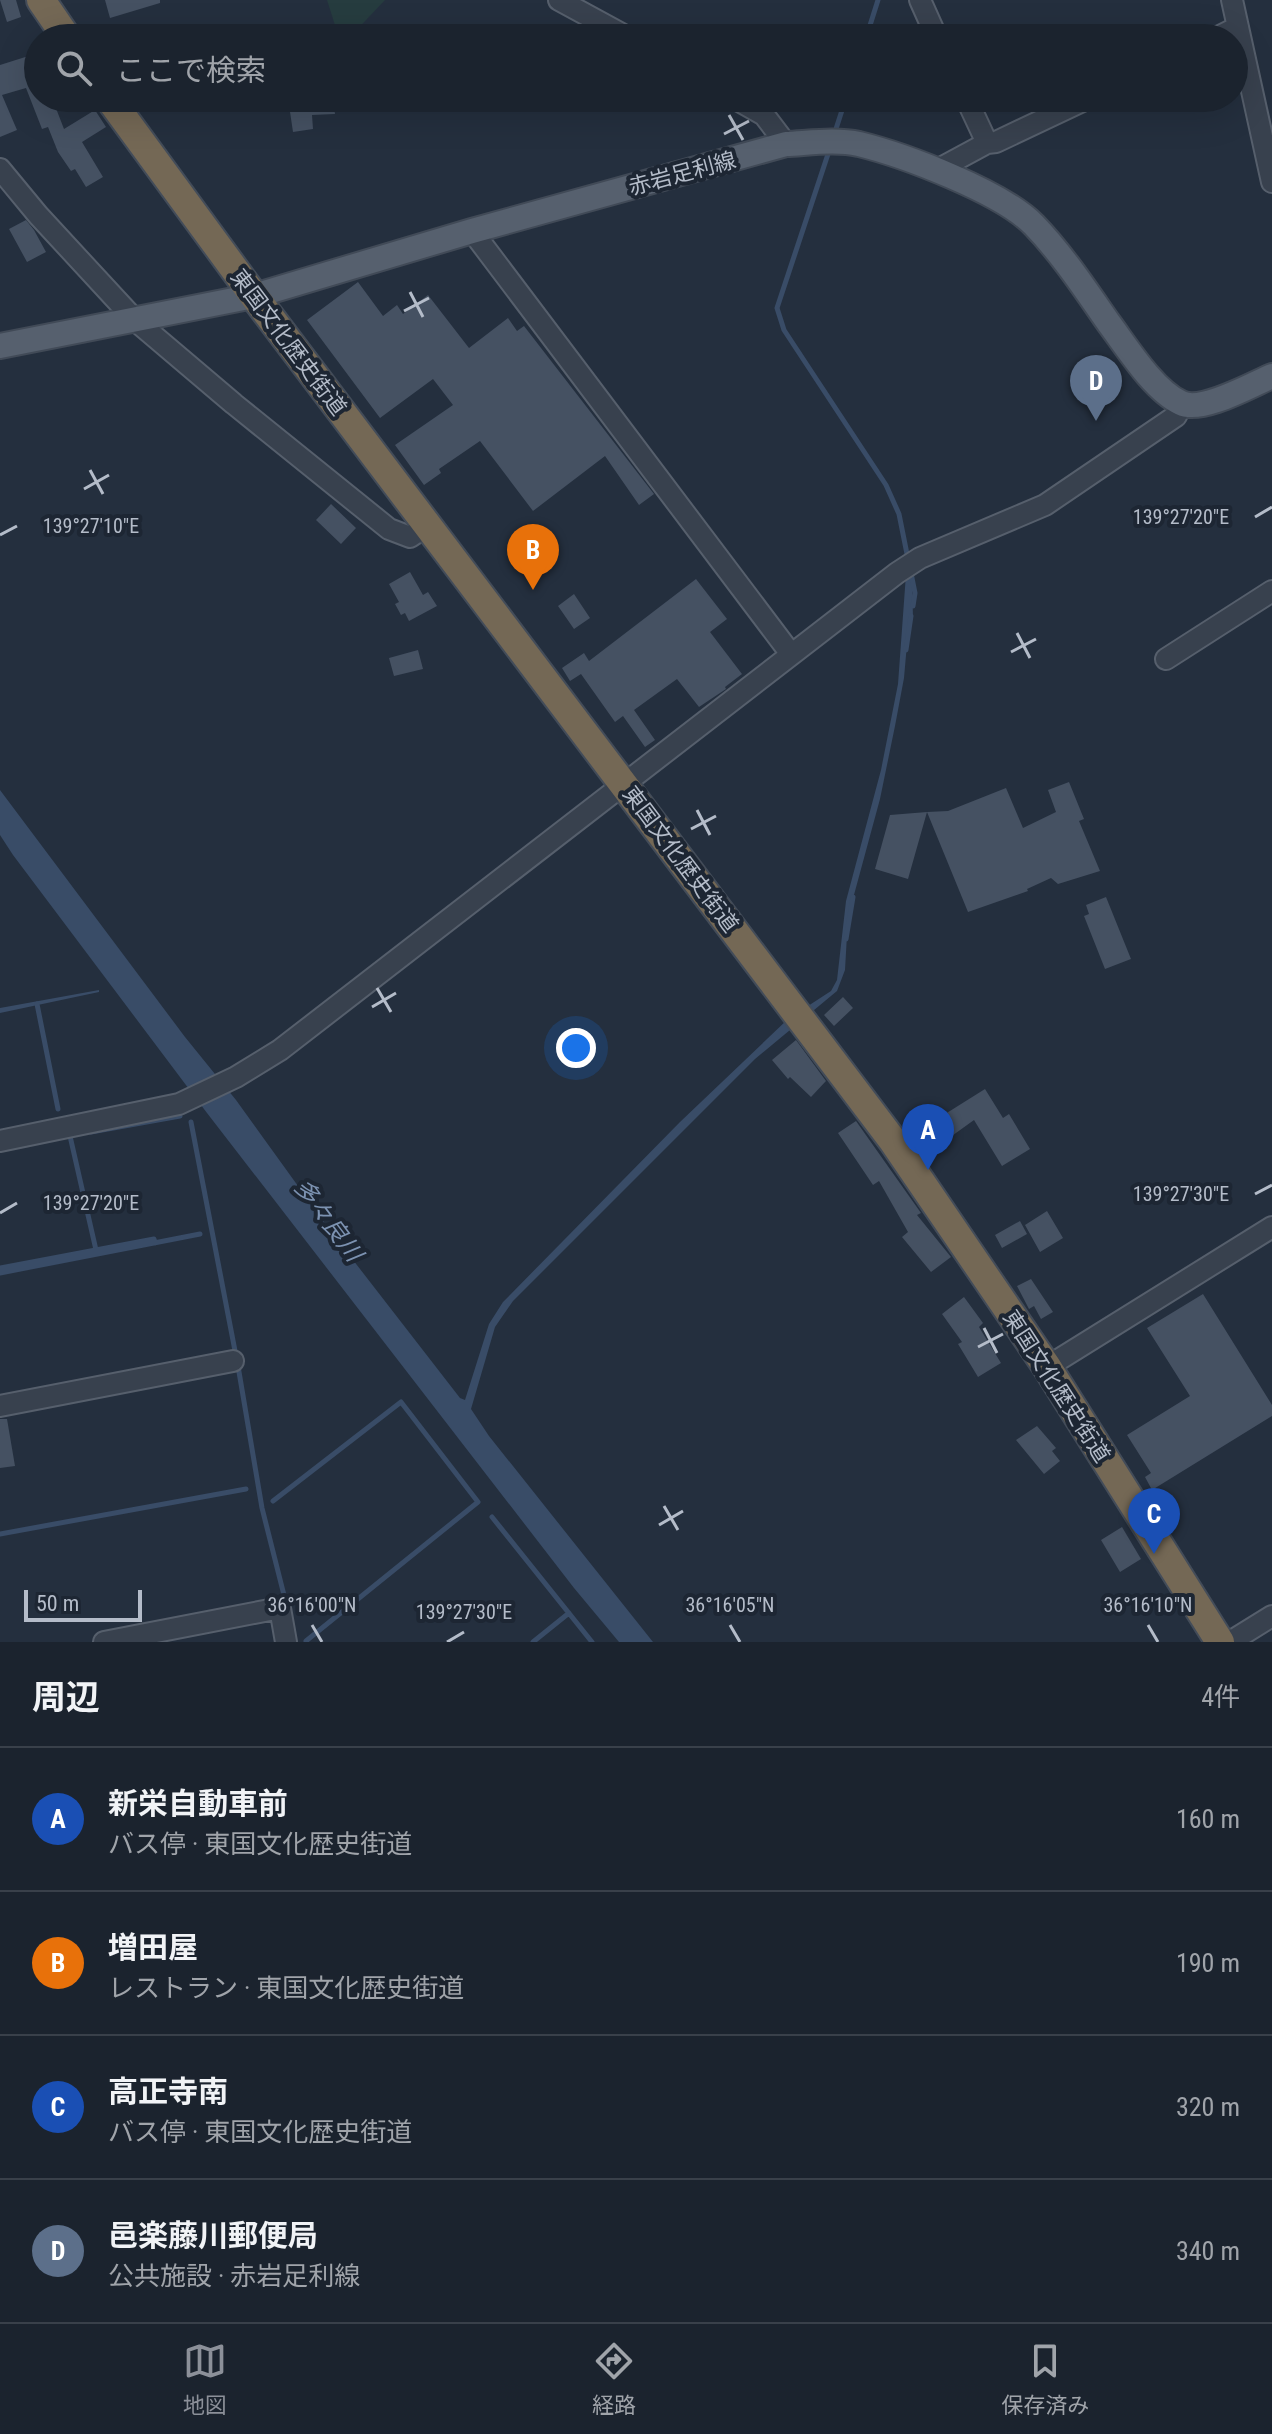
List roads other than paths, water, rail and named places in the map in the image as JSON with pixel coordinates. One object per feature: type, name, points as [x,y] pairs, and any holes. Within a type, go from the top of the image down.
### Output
[{"type":"highway","points":[[41,0],[57,24]]},
{"type":"highway","name":"東国文化歴史街道","points":[[119,112],[254,296],[913,1168],[1047,1367],[1220,1642]]},
{"type":"main road","name":"赤岩足利線","points":[[0,346],[254,296],[472,231],[786,144],[856,144],[937,170],[1014,209],[1053,247],[1151,379],[1182,404]]},
{"type":"main road","points":[[1182,404],[1204,404],[1272,376]]},
{"type":"street","points":[[559,0],[603,24]]},
{"type":"street","points":[[920,0],[931,24]]},
{"type":"street","points":[[1232,0],[1237,24]]},
{"type":"street","points":[[1248,73],[1272,182]]},
{"type":"street","points":[[759,112],[786,144]]},
{"type":"street","points":[[973,112],[987,143]]},
{"type":"street","points":[[937,170],[987,143],[996,142],[1059,112]]},
{"type":"street","points":[[0,169],[135,320],[234,404],[389,529],[410,537],[428,525]]},
{"type":"street","points":[[472,231],[791,654]]},
{"type":"street","points":[[0,1141],[139,1113],[193,1097],[236,1077],[280,1050],[791,654],[920,558],[1045,505],[1176,416],[1182,404]]},
{"type":"street","points":[[1166,659],[1272,591]]},
{"type":"street","points":[[1047,1367],[1272,1227]]},
{"type":"street","points":[[0,1406],[233,1361]]},
{"type":"street","points":[[104,1642],[280,1608],[286,1642]]},
{"type":"street","points":[[1230,1642],[1272,1616]]},
{"type":"water","points":[[912,570],[913,620],[909,621],[904,678],[880,799],[848,917],[845,970],[837,991],[755,1059],[513,1301],[495,1327],[471,1409],[489,1436],[653,1642],[619,1642],[207,1113],[13,855],[0,835],[0,790],[185,1037],[236,1100],[329,1229],[460,1398],[465,1400],[489,1324],[503,1302],[680,1122],[788,1019],[831,991],[837,980],[846,901],[881,770],[898,684],[906,574]]},
{"type":"water","points":[[99,992],[0,1013],[0,1008]]},
{"type":"waterway","points":[[870,24],[878,0]]},
{"type":"waterway","points":[[834,135],[841,112]]},
{"type":"waterway","points":[[830,148],[777,308],[784,330],[886,485],[899,514],[908,559]]},
{"type":"waterway","points":[[911,573],[915,593],[913,606]]},
{"type":"waterway","points":[[906,650],[911,616]]},
{"type":"waterway","points":[[846,939],[853,897]]},
{"type":"waterway","points":[[37,1004],[58,1109]]},
{"type":"waterway","points":[[91,1132],[180,1116]]},
{"type":"waterway","points":[[191,1122],[236,1356]]},
{"type":"waterway","points":[[70,1136],[96,1250]]},
{"type":"waterway","points":[[0,1273],[200,1234]]},
{"type":"waterway","points":[[0,1268],[154,1239],[155,1243]]},
{"type":"waterway","points":[[238,1366],[262,1508],[287,1607]]},
{"type":"waterway","points":[[273,1501],[401,1402],[478,1502],[306,1641]]},
{"type":"waterway","points":[[0,1534],[246,1489]]},
{"type":"waterway","points":[[492,1517],[592,1642]]},
{"type":"waterway","points":[[533,1642],[569,1613]]},
{"type":"place","name":"邑楽藤川郵便局","points":[[1096,421]]},
{"type":"place","name":"増田屋","points":[[533,590]]},
{"type":"place","name":"新栄自動車前","points":[[928,1170]]},
{"type":"place","name":"高正寺南","points":[[1154,1554]]},
{"type":"water label","name":"多々良川","points":[[328,1220]]}]
